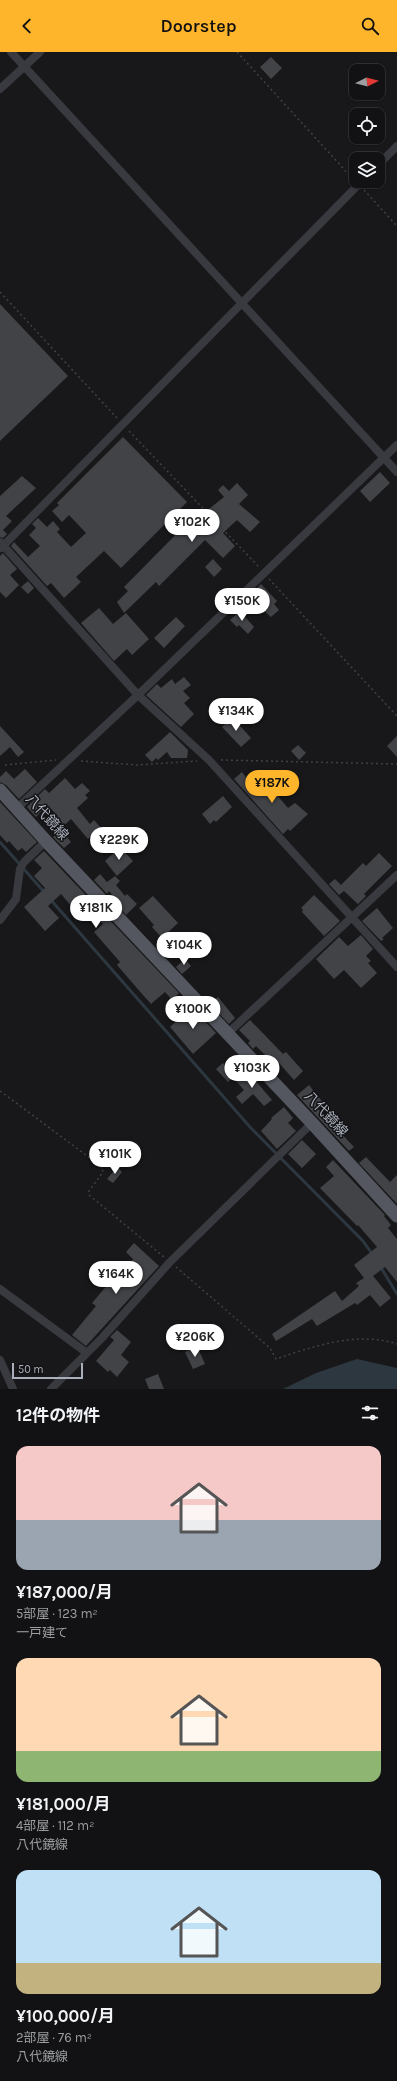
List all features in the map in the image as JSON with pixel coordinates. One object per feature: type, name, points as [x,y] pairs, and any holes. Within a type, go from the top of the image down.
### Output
[{"type":"main road","name":"八代鏡線","points":[[0,790],[46,841],[312,1123],[397,1216]]},
{"type":"street","points":[[11,52],[397,472]]},
{"type":"street","points":[[0,89],[40,52]]},
{"type":"street","points":[[385,158],[397,146]]},
{"type":"street","points":[[356,188],[124,425],[1,545],[138,695],[209,760],[397,967]]},
{"type":"street","points":[[17,808],[138,695],[397,445]]},
{"type":"street","points":[[0,920],[16,899],[22,866],[46,841]]},
{"type":"street","points":[[228,1033],[352,919],[397,875]]},
{"type":"street","points":[[51,1389],[87,1353],[170,1262],[312,1123]]},
{"type":"street","points":[[0,1289],[87,1353]]},
{"type":"street","points":[[0,1360],[12,1389]]},
{"type":"path","points":[[237,52],[349,170]]},
{"type":"path","points":[[365,188],[397,226]]},
{"type":"path","points":[[0,292],[397,716]]},
{"type":"shaded area","points":[[357,1359],[397,1368],[397,1389],[283,1389],[316,1373]]},
{"type":"building","points":[[271,57],[282,68],[271,79],[260,67]]},
{"type":"building","points":[[0,304],[68,376],[0,441]]},
{"type":"building","points":[[123,437],[187,502],[121,568],[104,551],[76,577],[81,582],[64,598],[51,583],[47,586],[11,546],[14,542],[28,557],[40,546],[29,535],[36,528],[32,524],[38,518],[47,527],[53,521],[60,529],[57,532],[71,547],[86,533],[69,515],[62,522],[52,511],[59,505],[57,503]]},
{"type":"building","points":[[380,472],[390,483],[370,502],[360,491]]},
{"type":"building","points":[[22,476],[36,488],[6,516],[12,521],[3,530],[7,534],[3,538],[0,537],[0,496]]},
{"type":"building","points":[[237,483],[248,495],[239,504],[260,522],[250,532],[237,520],[223,533],[235,546],[223,558],[205,540],[159,586],[156,582],[124,613],[117,602],[128,591],[124,587],[197,513],[200,516],[224,497],[218,490],[223,485],[229,491]]},
{"type":"building","points":[[3,553],[17,569],[10,575],[19,585],[6,598],[0,592],[0,556]]},
{"type":"building","points":[[213,559],[222,569],[214,577],[205,567]]},
{"type":"building","points":[[28,581],[34,588],[28,594],[21,587]]},
{"type":"building","points":[[261,584],[277,601],[274,604],[279,610],[271,617],[261,608],[263,606],[252,593]]},
{"type":"building","points":[[99,608],[113,624],[126,613],[149,639],[132,655],[127,649],[114,661],[81,623]]},
{"type":"building","points":[[240,611],[254,627],[248,634],[239,625],[237,627],[230,620]]},
{"type":"building","points":[[176,617],[185,626],[164,648],[154,638]]},
{"type":"building","points":[[184,677],[191,685],[183,691],[190,698],[184,703],[194,714],[181,727],[146,695],[157,684],[161,688],[172,679],[175,684]]},
{"type":"building","points":[[232,717],[251,738],[241,747],[222,727]]},
{"type":"building","points":[[0,726],[24,752],[18,757],[10,747],[0,756]]},
{"type":"building","points":[[170,732],[188,750],[187,758],[171,758],[167,752],[158,760],[156,758],[152,762],[145,755]]},
{"type":"building","points":[[397,736],[397,757],[387,746]]},
{"type":"building","points":[[298,745],[306,753],[299,760],[291,751]]},
{"type":"building","points":[[25,769],[37,782],[19,799],[6,785],[0,782],[0,777],[6,771],[14,779]]},
{"type":"building","points":[[242,772],[251,784],[256,779],[259,782],[265,781],[288,808],[295,803],[308,814],[290,831],[288,829],[283,834],[234,779]]},
{"type":"building","points":[[65,778],[75,789],[82,783],[90,791],[85,795],[88,798],[77,808],[90,824],[94,820],[101,828],[88,839],[71,819],[56,833],[49,825],[58,816],[47,805],[36,817],[27,807],[45,789],[49,793]]},
{"type":"building","points":[[223,796],[232,807],[216,822],[214,820],[210,824],[202,814]]},
{"type":"building","points":[[0,802],[37,842],[26,852],[22,848],[18,851],[9,841],[7,843],[0,835]]},
{"type":"building","points":[[61,830],[71,842],[64,848],[53,837]]},
{"type":"building","points":[[120,847],[133,861],[117,876],[105,861]]},
{"type":"building","points":[[44,851],[179,993],[172,1000],[165,992],[151,1004],[117,965],[120,962],[94,932],[103,924],[86,906],[77,913],[61,894],[48,906],[59,918],[45,931],[24,907],[45,888],[34,876],[42,868],[34,860]]},
{"type":"building","points":[[379,853],[392,866],[364,894],[366,896],[358,904],[344,891],[339,895],[329,884],[335,879],[341,885],[363,863],[366,866]]},
{"type":"building","points":[[100,874],[107,882],[115,876],[120,881],[116,885],[125,896],[127,894],[137,904],[126,915],[117,905],[119,903],[109,891],[107,894],[94,880]]},
{"type":"building","points":[[314,895],[340,921],[324,936],[302,912],[303,910],[301,908]]},
{"type":"building","points":[[153,896],[178,923],[162,938],[152,927],[154,925],[139,908]]},
{"type":"building","points":[[377,908],[393,928],[382,938],[384,939],[381,941],[362,921]]},
{"type":"building","points":[[361,935],[373,949],[366,956],[371,961],[368,963],[377,973],[361,988],[344,970],[334,979],[316,959],[339,937],[348,946]]},
{"type":"building","points":[[185,959],[191,966],[182,974],[176,967]]},
{"type":"building","points":[[218,997],[235,1018],[229,1024],[210,1004]]},
{"type":"building","points":[[192,1007],[216,1033],[193,1054],[170,1027]]},
{"type":"building","points":[[250,1020],[283,1054],[286,1052],[303,1071],[294,1080],[279,1063],[272,1069],[266,1062],[269,1059],[256,1046],[253,1049],[248,1043],[250,1041],[239,1030]]},
{"type":"building","points":[[223,1063],[234,1076],[228,1082],[216,1069]]},
{"type":"building","points":[[250,1068],[257,1077],[254,1079],[272,1100],[264,1106],[253,1094],[242,1104],[236,1097],[244,1090],[236,1081]]},
{"type":"building","points":[[309,1085],[324,1104],[318,1109],[354,1147],[349,1151],[297,1095]]},
{"type":"building","points":[[284,1107],[293,1118],[288,1123],[296,1131],[277,1149],[261,1131],[272,1119],[271,1118]]},
{"type":"building","points":[[302,1140],[316,1154],[302,1168],[288,1154]]},
{"type":"building","points":[[366,1157],[390,1182],[397,1175],[397,1204],[359,1163]]},
{"type":"building","points":[[333,1160],[385,1215],[384,1216],[391,1225],[388,1228],[397,1239],[397,1282],[385,1267],[373,1276],[391,1298],[380,1307],[370,1295],[357,1305],[355,1303],[317,1326],[312,1319],[276,1341],[272,1334],[335,1291],[342,1301],[359,1286],[356,1283],[364,1278],[354,1265],[377,1247],[358,1225],[357,1226],[320,1188],[334,1176],[326,1167]]},
{"type":"building","points":[[117,1167],[122,1172],[113,1183],[107,1179]]},
{"type":"building","points":[[134,1243],[159,1266],[86,1346],[72,1335],[96,1306],[92,1303],[117,1273],[123,1278],[134,1265],[131,1262],[133,1259],[126,1252]]},
{"type":"building","points":[[117,1330],[131,1342],[121,1355],[129,1362],[117,1377],[110,1370],[108,1372],[96,1361],[114,1340],[110,1337]]},
{"type":"building","points":[[197,1346],[205,1364],[193,1369],[185,1352]]},
{"type":"building","points":[[158,1374],[164,1389],[149,1389],[145,1379]]},
{"type":"waterway","points":[[0,842],[45,893]]},
{"type":"waterway","points":[[50,899],[250,1127],[363,1241],[373,1255]]},
{"type":"waterway","points":[[380,1266],[397,1294]]}]
